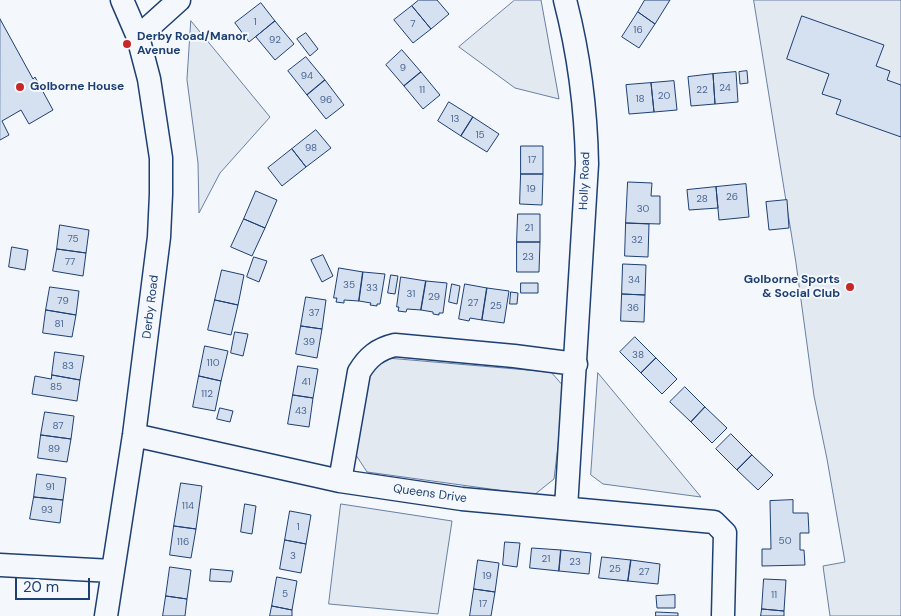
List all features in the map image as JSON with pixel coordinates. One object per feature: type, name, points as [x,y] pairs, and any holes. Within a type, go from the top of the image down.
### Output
[{"type":"street","name":"Derby Road","points":[[106,616],[134,435],[159,237],[161,194],[161,158],[149,79],[138,37],[122,0]]},
{"type":"street","points":[[138,37],[179,0]]},
{"type":"street","name":"Holly Road","points":[[565,0],[579,68],[585,111],[587,164],[566,508]]},
{"type":"street","points":[[340,481],[359,372],[366,361],[385,348],[395,345],[576,364]]},
{"type":"street","name":"Queens Drive","points":[[134,435],[340,481],[462,499],[714,522],[725,533],[723,616]]},
{"type":"street","points":[[0,565],[112,571]]},
{"type":"shaded area","points":[[515,0],[541,0],[559,99],[515,88],[459,47]]},
{"type":"shaded area","name":"Golborne Sports & Social Club","points":[[754,0],[901,0],[901,616],[830,616],[823,566],[845,562],[814,396],[796,263]]},
{"type":"shaded area","points":[[191,21],[270,117],[220,173],[199,213],[198,163],[187,80]]},
{"type":"shaded area","points":[[387,358],[551,372],[565,388],[554,479],[534,495],[367,472],[354,452],[368,372]]},
{"type":"shaded area","points":[[598,373],[701,497],[603,484],[591,475]]},
{"type":"shaded area","points":[[341,504],[452,521],[438,614],[329,604]]},
{"type":"building","points":[[419,0],[437,0],[449,14],[431,29],[412,6]]},
{"type":"building","points":[[645,0],[670,0],[655,24],[638,12]]},
{"type":"building","points":[[261,3],[275,21],[249,42],[235,23]]},
{"type":"building","points":[[412,6],[431,29],[413,43],[394,20]]},
{"type":"building","points":[[638,12],[655,24],[639,48],[622,37]]},
{"type":"building","points":[[802,16],[884,45],[876,66],[890,71],[887,80],[901,85],[901,137],[836,114],[841,100],[822,94],[829,74],[787,59]]},
{"type":"building","name":"Golborne House","points":[[0,19],[33,79],[35,77],[53,110],[29,124],[21,110],[2,121],[9,135],[0,140]]},
{"type":"building","points":[[275,21],[294,44],[275,60],[256,37]]},
{"type":"building","points":[[306,33],[318,49],[310,56],[297,39]]},
{"type":"building","points":[[402,50],[421,72],[404,86],[386,65]]},
{"type":"building","points":[[306,57],[325,80],[307,95],[288,71]]},
{"type":"building","points":[[747,71],[748,83],[740,84],[739,72]]},
{"type":"building","points":[[421,72],[440,95],[423,109],[404,86]]},
{"type":"building","points":[[736,72],[738,102],[715,104],[713,74]]},
{"type":"building","points":[[713,74],[715,104],[691,106],[688,77]]},
{"type":"building","points":[[325,80],[344,105],[326,119],[307,95]]},
{"type":"building","points":[[674,81],[677,110],[654,112],[651,83]]},
{"type":"building","points":[[651,83],[654,112],[629,114],[626,85]]},
{"type":"building","points":[[449,102],[473,117],[461,136],[438,121]]},
{"type":"building","points":[[473,117],[499,134],[487,152],[461,136]]},
{"type":"building","points":[[316,130],[331,148],[306,167],[292,149]]},
{"type":"building","points":[[521,146],[543,146],[543,174],[521,174]]},
{"type":"building","points":[[292,149],[306,167],[282,186],[268,168]]},
{"type":"building","points":[[521,174],[543,174],[542,205],[520,204]]},
{"type":"building","points":[[628,182],[652,183],[651,196],[660,196],[660,224],[626,223]]},
{"type":"building","points":[[746,184],[749,217],[719,220],[716,187]]},
{"type":"building","points":[[716,187],[718,208],[689,210],[687,190]]},
{"type":"building","points":[[256,191],[277,200],[265,228],[244,219]]},
{"type":"building","points":[[787,200],[789,228],[769,230],[766,202]]},
{"type":"building","points":[[518,214],[540,214],[540,242],[517,242]]},
{"type":"building","points":[[244,219],[265,228],[252,256],[231,247]]},
{"type":"building","points":[[626,223],[649,224],[648,257],[625,256]]},
{"type":"building","points":[[60,225],[89,230],[86,253],[57,249]]},
{"type":"building","points":[[517,242],[540,242],[539,272],[517,272]]},
{"type":"building","points":[[12,247],[28,250],[25,270],[9,267]]},
{"type":"building","points":[[57,249],[86,253],[83,276],[53,271]]},
{"type":"building","points":[[323,255],[333,276],[322,282],[311,260]]},
{"type":"building","points":[[254,257],[267,261],[259,282],[247,277]]},
{"type":"building","points":[[623,264],[646,265],[645,295],[622,294]]},
{"type":"building","points":[[339,268],[363,272],[359,301],[344,300],[344,303],[336,302],[337,298],[334,298]]},
{"type":"building","points":[[222,270],[244,275],[238,305],[215,300]]},
{"type":"building","points":[[363,272],[385,274],[380,304],[377,304],[377,306],[359,301]]},
{"type":"building","points":[[391,275],[398,276],[395,294],[388,293]]},
{"type":"building","points":[[401,277],[426,281],[421,310],[407,309],[406,312],[398,311]]},
{"type":"building","points":[[426,281],[447,283],[443,313],[439,313],[439,315],[421,310]]},
{"type":"building","points":[[521,283],[538,283],[538,293],[521,293]]},
{"type":"building","points":[[452,284],[460,286],[457,304],[449,302]]},
{"type":"building","points":[[465,284],[487,288],[482,320],[470,318],[469,321],[459,319]]},
{"type":"building","points":[[50,287],[79,291],[76,315],[46,310]]},
{"type":"building","points":[[487,288],[509,291],[504,323],[482,320]]},
{"type":"building","points":[[511,292],[518,293],[517,304],[510,304]]},
{"type":"building","points":[[622,294],[645,295],[644,322],[621,321]]},
{"type":"building","points":[[306,297],[326,300],[322,329],[301,326]]},
{"type":"building","points":[[215,300],[238,305],[231,335],[208,330]]},
{"type":"building","points":[[46,310],[76,315],[72,337],[43,333]]},
{"type":"building","points":[[301,326],[322,329],[317,358],[296,354]]},
{"type":"building","points":[[235,332],[248,334],[243,356],[231,353]]},
{"type":"building","points":[[635,337],[656,358],[641,373],[620,352]]},
{"type":"building","points":[[205,346],[228,351],[221,381],[199,376]]},
{"type":"building","points":[[55,352],[84,356],[80,380],[52,375]]},
{"type":"building","points":[[656,358],[677,379],[662,394],[641,373]]},
{"type":"building","points":[[298,366],[318,369],[313,398],[293,395]]},
{"type":"building","points":[[52,375],[80,380],[77,401],[32,394],[35,376],[51,379]]},
{"type":"building","points":[[199,376],[221,381],[215,411],[193,407]]},
{"type":"building","points":[[685,387],[705,407],[691,422],[670,402]]},
{"type":"building","points":[[293,395],[313,398],[309,427],[288,424]]},
{"type":"building","points":[[705,407],[727,428],[712,443],[691,422]]},
{"type":"building","points":[[220,408],[233,411],[230,422],[217,419]]},
{"type":"building","points":[[45,412],[74,416],[71,439],[41,435]]},
{"type":"building","points":[[731,434],[752,455],[737,470],[716,449]]},
{"type":"building","points":[[41,435],[71,439],[67,462],[38,458]]},
{"type":"building","points":[[752,455],[773,475],[758,490],[737,470]]},
{"type":"building","points":[[37,474],[66,478],[63,500],[34,497]]},
{"type":"building","points":[[181,483],[202,486],[196,529],[174,526]]},
{"type":"building","points":[[34,497],[63,500],[60,523],[30,519]]},
{"type":"building","points":[[793,500],[793,513],[808,513],[809,533],[800,533],[800,550],[804,550],[805,565],[762,566],[762,549],[771,549],[770,501]]},
{"type":"building","points":[[245,504],[256,506],[252,534],[241,532]]},
{"type":"building","points":[[290,511],[311,515],[306,544],[285,540]]},
{"type":"building","points":[[174,526],[196,529],[191,558],[170,555]]},
{"type":"building","points":[[285,540],[306,544],[301,573],[280,569]]},
{"type":"building","points":[[505,542],[520,543],[517,567],[503,565]]},
{"type":"building","points":[[532,548],[561,550],[559,571],[530,568]]},
{"type":"building","points":[[561,550],[591,553],[589,574],[559,571]]},
{"type":"building","points":[[602,557],[631,560],[628,581],[599,578]]},
{"type":"building","points":[[478,560],[499,563],[495,592],[474,589]]},
{"type":"building","points":[[631,560],[660,564],[658,584],[628,581]]},
{"type":"building","points":[[170,567],[191,570],[187,599],[166,596]]},
{"type":"building","points":[[211,569],[233,571],[231,582],[210,581]]},
{"type":"building","points":[[277,577],[297,581],[292,610],[272,606]]},
{"type":"building","points":[[764,579],[786,580],[784,611],[762,609]]},
{"type":"building","points":[[474,589],[495,592],[491,616],[470,616]]},
{"type":"building","points":[[675,595],[675,608],[657,608],[656,596]]},
{"type":"building","points":[[166,596],[187,599],[185,616],[163,616]]},
{"type":"building","points":[[272,606],[292,610],[292,616],[270,616]]},
{"type":"building","points":[[762,609],[784,611],[784,616],[761,616]]},
{"type":"building","points":[[656,612],[678,613],[678,616],[656,616]]},
{"type":"place","name":"Derby Road/Manor Avenue","points":[[127,44]]},
{"type":"place","name":"Golborne House","points":[[20,87]]},
{"type":"place","name":"Golborne Sports & Social Club","points":[[850,287]]}]
